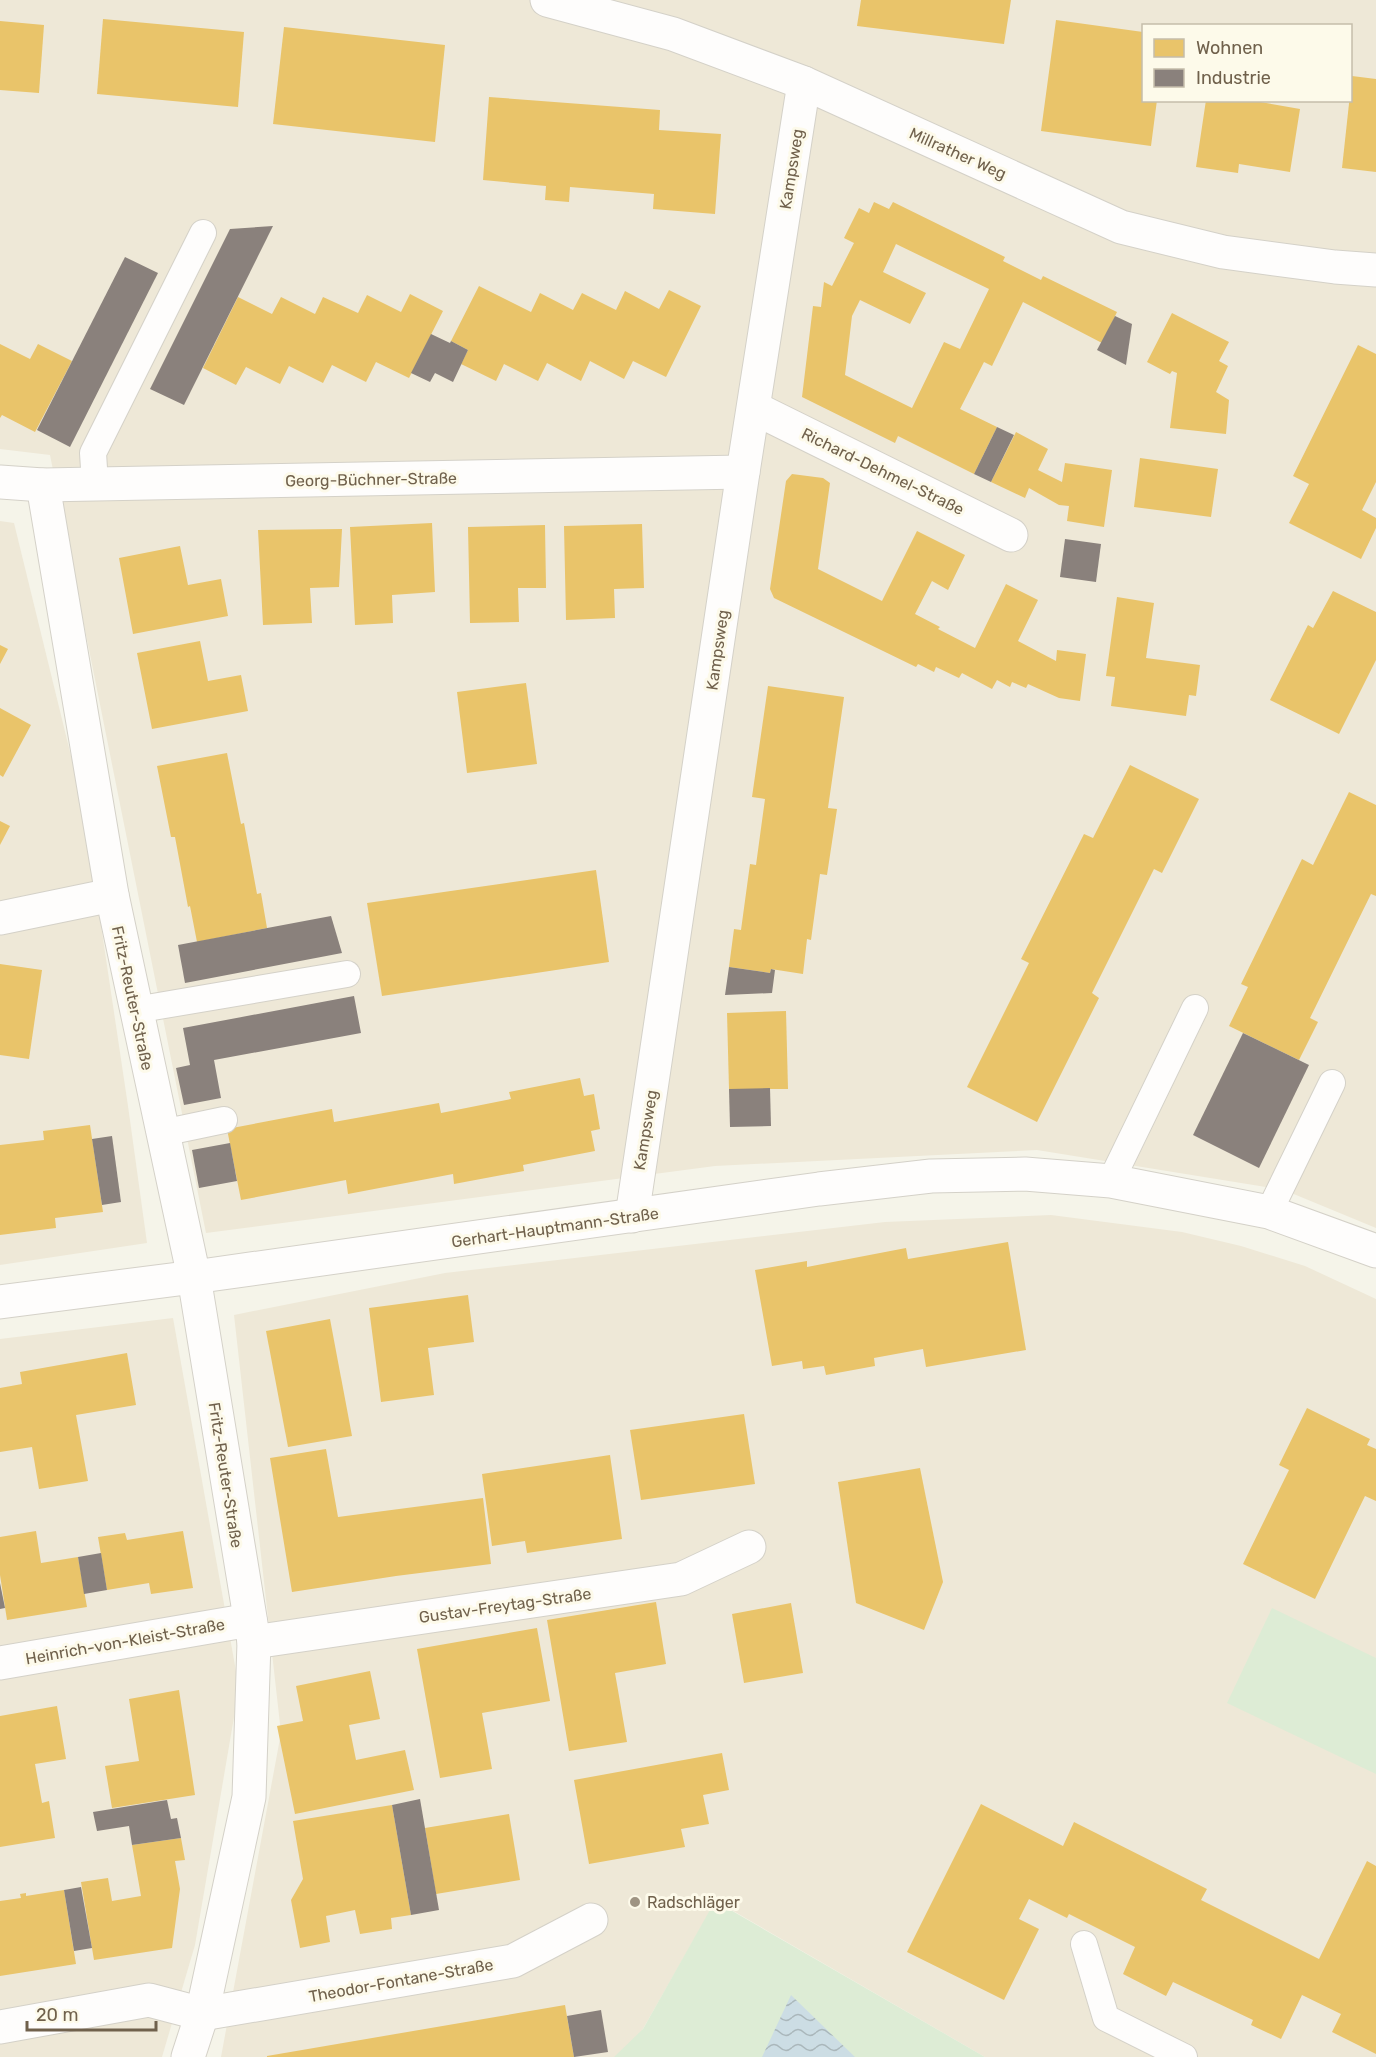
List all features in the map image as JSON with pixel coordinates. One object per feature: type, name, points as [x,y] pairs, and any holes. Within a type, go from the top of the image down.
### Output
[{"type":"street","name":"Millrather Weg","points":[[547,0],[673,34],[804,83],[1121,227],[1223,252],[1335,267],[1376,270]]},
{"type":"street","name":"Kampsweg","points":[[632,1216],[743,472],[804,83]]},
{"type":"street","name":"Richard-Dehmel-Straße","points":[[754,408],[1011,535]]},
{"type":"street","name":"Georg-Büchner-Straße","points":[[0,482],[43,485],[743,472]]},
{"type":"street","name":"Fritz-Reuter-Straße","points":[[43,485],[111,895],[194,1277],[252,1631],[249,1797],[202,2014],[188,2057]]},
{"type":"street","points":[[0,918],[111,895]]},
{"type":"street","name":"Gerhart-Hauptmann-Straße","points":[[0,1302],[819,1189],[931,1176],[1025,1174],[1111,1181],[1269,1212],[1376,1251]]},
{"type":"street","name":"Gustav-Freytag-Straße","points":[[252,1631],[681,1579],[749,1547]]},
{"type":"street","name":"Heinrich-von-Kleist-Straße","points":[[0,1663],[252,1631]]},
{"type":"street","name":"Theodor-Fontane-Straße","points":[[202,2014],[513,1961],[591,1920]]},
{"type":"street","points":[[0,2027],[149,2000],[202,2014]]},
{"type":"lane","points":[[95,484],[93,453],[203,233]]},
{"type":"lane","points":[[135,1010],[347,974]]},
{"type":"lane","points":[[1111,1181],[1195,1008]]},
{"type":"lane","points":[[1269,1212],[1332,1083]]},
{"type":"lane","points":[[162,1133],[224,1120]]},
{"type":"lane","points":[[1084,1944],[1106,2018],[1184,2057]]},
{"type":"shaded area","points":[[0,0],[1376,0],[1376,1228],[1284,1190],[1037,1150],[715,1166],[206,1233],[50,455],[0,449]]},
{"type":"shaded area","points":[[0,521],[14,523],[83,805],[147,1243],[0,1265]]},
{"type":"shaded area","points":[[1051,1215],[1182,1232],[1241,1246],[1305,1266],[1376,1299],[1376,2057],[985,2057],[716,1901],[640,2034],[616,2057],[221,2057],[281,1733],[234,1315],[445,1273],[885,1222]]},
{"type":"shaded area","points":[[173,1318],[239,1688],[195,1945],[162,2057],[0,2057],[0,1339]]},
{"type":"green space","points":[[1272,1608],[1376,1658],[1376,1774],[1227,1703]]},
{"type":"green space","points":[[715,1901],[985,2057],[614,2057],[643,2029]]},
{"type":"water","points":[[791,1995],[855,2057],[762,2057]]},
{"type":"building: Wohnen","points":[[861,0],[1011,0],[1004,44],[857,26]]},
{"type":"building: Wohnen","points":[[103,19],[244,32],[238,107],[97,94]]},
{"type":"building: Wohnen","points":[[1056,20],[1142,32],[1142,102],[1157,102],[1151,146],[1041,131]]},
{"type":"building: Wohnen","points":[[0,21],[44,25],[39,93],[0,90]]},
{"type":"building: Wohnen","points":[[284,27],[445,45],[435,142],[273,124]]},
{"type":"building: Wohnen","points":[[1352,76],[1376,79],[1376,172],[1342,168],[1349,102],[1352,102]]},
{"type":"building: Wohnen","points":[[489,97],[660,110],[659,130],[721,134],[715,214],[653,209],[654,194],[570,187],[569,202],[545,200],[546,186],[483,180]]},
{"type":"building: Wohnen","points":[[1206,102],[1260,102],[1300,109],[1290,172],[1239,164],[1238,173],[1196,167]]},
{"type":"building: Wohnen","points":[[874,202],[889,209],[893,202],[1005,257],[1003,261],[1041,280],[1043,276],[1117,312],[1102,343],[1023,302],[992,366],[984,362],[960,409],[997,427],[974,474],[898,436],[895,443],[802,397],[813,306],[821,307],[824,282],[832,286],[854,243],[844,238],[859,208],[869,213]],"holes":[[[896,244],[989,289],[960,349],[944,342],[912,408],[845,375],[852,316],[860,300],[910,324],[926,293],[883,272]]]},
{"type":"building: Wohnen","points":[[479,286],[531,312],[540,293],[573,310],[582,293],[616,310],[625,291],[659,309],[669,290],[701,306],[666,377],[633,361],[624,379],[590,361],[581,381],[547,363],[538,381],[504,364],[496,381],[461,364],[468,350],[451,341]]},
{"type":"building: Wohnen","points":[[410,294],[443,311],[409,378],[376,362],[366,382],[332,365],[323,383],[289,366],[280,384],[246,367],[236,385],[203,368],[238,297],[272,314],[281,297],[315,314],[323,297],[358,313],[367,295],[401,312]]},
{"type":"building: Wohnen","points":[[1172,313],[1229,342],[1219,361],[1228,366],[1216,392],[1229,400],[1226,434],[1170,428],[1177,373],[1172,371],[1170,374],[1147,362]]},
{"type":"building: Wohnen","points":[[0,344],[30,359],[38,344],[72,361],[35,432],[2,415],[0,418]]},
{"type":"building: Wohnen","points":[[1358,345],[1376,354],[1376,482],[1362,510],[1376,518],[1376,528],[1361,559],[1289,523],[1309,484],[1293,476]]},
{"type":"building: Wohnen","points":[[1016,432],[1048,449],[1038,470],[1062,482],[1065,463],[1112,470],[1104,527],[1067,521],[1069,506],[1059,505],[1029,488],[1025,498],[991,482]]},
{"type":"building: Wohnen","points":[[1140,458],[1218,469],[1211,517],[1134,507]]},
{"type":"building: Wohnen","points":[[792,474],[823,478],[830,483],[818,569],[882,601],[917,531],[965,555],[948,590],[932,581],[915,614],[975,648],[1006,584],[1038,600],[1018,641],[1056,661],[1057,650],[1086,654],[1080,701],[1059,698],[1028,684],[1026,688],[1012,682],[1010,687],[997,680],[992,689],[962,673],[959,678],[936,667],[934,672],[918,664],[916,667],[774,598],[770,589],[786,481]]},
{"type":"building: Wohnen","points":[[432,523],[435,592],[392,595],[393,623],[355,625],[350,527]]},
{"type":"building: Wohnen","points":[[642,524],[644,588],[614,589],[615,618],[566,620],[564,526]]},
{"type":"building: Wohnen","points":[[545,525],[546,588],[518,588],[519,622],[470,623],[468,527]]},
{"type":"building: Wohnen","points":[[342,529],[339,587],[310,588],[312,623],[263,625],[258,530]]},
{"type":"building: Wohnen","points":[[180,546],[188,585],[221,579],[228,616],[133,634],[119,558]]},
{"type":"building: Wohnen","points":[[1333,591],[1376,612],[1376,660],[1339,734],[1270,700],[1308,625],[1313,628]]},
{"type":"building: Wohnen","points":[[1117,597],[1154,603],[1146,658],[1200,665],[1196,696],[1189,695],[1186,716],[1111,706],[1115,677],[1106,676]]},
{"type":"building: Wohnen","points":[[200,641],[208,681],[241,675],[248,711],[152,729],[137,653]]},
{"type":"building: Wohnen","points":[[0,645],[8,649],[0,664]]},
{"type":"building: Wohnen","points":[[526,683],[537,764],[467,773],[457,692]]},
{"type":"building: Wohnen","points":[[768,686],[844,697],[828,808],[837,809],[827,875],[820,874],[811,940],[807,939],[803,974],[771,969],[770,973],[729,967],[734,929],[741,930],[750,864],[756,865],[765,799],[752,797]]},
{"type":"building: Wohnen","points":[[0,708],[31,725],[3,777],[0,775]]},
{"type":"building: Wohnen","points":[[227,753],[241,824],[244,823],[257,894],[261,893],[267,928],[197,942],[175,837],[171,837],[157,766]]},
{"type":"building: Wohnen","points":[[1130,765],[1199,799],[1162,873],[1154,869],[1092,993],[1099,998],[1037,1122],[967,1087],[1029,963],[1021,959],[1084,834],[1093,838]]},
{"type":"building: Wohnen","points":[[1349,792],[1376,805],[1376,896],[1371,894],[1310,1018],[1318,1022],[1299,1060],[1229,1026],[1248,987],[1241,984],[1302,859],[1313,865]]},
{"type":"building: Wohnen","points":[[0,821],[10,826],[0,845]]},
{"type":"building: Wohnen","points":[[596,870],[609,962],[382,996],[367,903]]},
{"type":"building: Wohnen","points":[[0,964],[42,970],[29,1059],[0,1055]]},
{"type":"building: Wohnen","points":[[786,1011],[788,1089],[729,1089],[727,1013]]},
{"type":"building: Wohnen","points":[[580,1078],[584,1096],[594,1094],[600,1129],[591,1131],[595,1151],[523,1165],[524,1171],[454,1184],[453,1174],[348,1194],[346,1180],[241,1200],[227,1129],[332,1109],[334,1122],[439,1103],[441,1113],[511,1099],[509,1092]]},
{"type":"building: Wohnen","points":[[90,1125],[103,1212],[55,1218],[56,1228],[0,1235],[0,1145],[44,1140],[43,1131]]},
{"type":"building: Wohnen","points":[[1008,1242],[1026,1350],[926,1367],[923,1349],[874,1358],[875,1366],[826,1375],[824,1366],[803,1369],[802,1361],[772,1366],[755,1270],[807,1261],[807,1267],[906,1248],[908,1259]]},
{"type":"building: Wohnen","points":[[468,1295],[474,1342],[428,1348],[434,1395],[381,1402],[369,1308]]},
{"type":"building: Wohnen","points":[[330,1319],[352,1436],[288,1447],[266,1331]]},
{"type":"building: Wohnen","points":[[127,1353],[136,1405],[76,1415],[88,1481],[39,1489],[32,1447],[0,1452],[0,1388],[22,1384],[20,1372]]},
{"type":"building: Wohnen","points":[[1307,1408],[1370,1439],[1367,1445],[1376,1449],[1376,1501],[1365,1496],[1315,1599],[1243,1564],[1289,1470],[1279,1465]]},
{"type":"building: Wohnen","points":[[744,1414],[755,1484],[641,1500],[630,1430]]},
{"type":"building: Wohnen","points":[[326,1449],[338,1517],[483,1498],[491,1564],[292,1592],[270,1458]]},
{"type":"building: Wohnen","points":[[610,1455],[622,1539],[527,1553],[525,1541],[492,1546],[482,1474]]},
{"type":"building: Wohnen","points":[[920,1468],[943,1582],[924,1630],[856,1603],[838,1482]]},
{"type":"building: Wohnen","points":[[36,1531],[41,1563],[78,1557],[87,1607],[7,1620],[0,1575],[0,1537]]},
{"type":"building: Wohnen","points":[[183,1531],[193,1588],[151,1594],[149,1583],[107,1590],[98,1537],[125,1533],[127,1540]]},
{"type":"building: Wohnen","points":[[656,1602],[666,1664],[615,1673],[627,1742],[569,1751],[547,1620]]},
{"type":"building: Wohnen","points":[[791,1603],[803,1673],[744,1683],[732,1614]]},
{"type":"building: Wohnen","points":[[537,1628],[550,1701],[482,1713],[492,1769],[440,1778],[417,1649]]},
{"type":"building: Wohnen","points":[[370,1671],[380,1719],[349,1725],[356,1760],[405,1750],[414,1790],[295,1814],[277,1726],[303,1721],[296,1686]]},
{"type":"building: Wohnen","points":[[179,1690],[195,1795],[112,1808],[105,1766],[139,1761],[129,1699]]},
{"type":"building: Wohnen","points":[[57,1706],[66,1759],[35,1764],[42,1803],[49,1801],[55,1838],[0,1847],[0,1716]]},
{"type":"building: Wohnen","points":[[722,1753],[729,1790],[703,1795],[709,1824],[681,1829],[685,1847],[589,1864],[574,1780]]},
{"type":"building: Wohnen","points":[[981,1804],[1063,1846],[1074,1822],[1207,1889],[1201,1900],[1319,1959],[1367,1861],[1376,1866],[1376,2054],[1332,2032],[1341,2014],[1302,1995],[1281,2039],[1251,2025],[1253,2020],[1173,1982],[1166,1996],[1123,1974],[1135,1947],[1069,1914],[1067,1918],[1029,1899],[1019,1919],[1039,1929],[1004,2000],[907,1952]]},
{"type":"building: Wohnen","points":[[392,1805],[411,1915],[391,1918],[392,1929],[360,1934],[355,1910],[326,1916],[330,1942],[300,1948],[291,1900],[303,1879],[293,1821]]},
{"type":"building: Wohnen","points":[[509,1814],[520,1880],[436,1894],[425,1828]]},
{"type":"building: Wohnen","points":[[181,1838],[185,1860],[175,1861],[180,1889],[172,1948],[94,1960],[81,1882],[108,1878],[112,1901],[141,1896],[132,1845]]},
{"type":"building: Wohnen","points":[[64,1890],[76,1964],[0,1976],[0,1901],[21,1898],[20,1894],[26,1893],[26,1896]]},
{"type":"building: Wohnen","points":[[565,2005],[574,2057],[267,2057],[267,2056]]},
{"type":"building: Industrie","points":[[273,226],[184,405],[150,389],[230,229]]},
{"type":"building: Industrie","points":[[125,257],[158,273],[70,447],[37,430]]},
{"type":"building: Industrie","points":[[1115,316],[1132,324],[1126,365],[1097,350]]},
{"type":"building: Industrie","points":[[431,334],[468,350],[453,382],[435,373],[430,382],[411,373]]},
{"type":"building: Industrie","points":[[997,427],[1014,435],[991,482],[974,474]]},
{"type":"building: Industrie","points":[[1065,539],[1101,544],[1096,582],[1060,577]]},
{"type":"building: Industrie","points":[[331,916],[342,953],[185,983],[178,945]]},
{"type":"building: Industrie","points":[[729,967],[770,973],[771,969],[775,970],[772,993],[725,995]]},
{"type":"building: Industrie","points":[[354,996],[361,1033],[214,1060],[221,1098],[184,1105],[176,1068],[190,1065],[183,1028]]},
{"type":"building: Industrie","points":[[1243,1033],[1309,1065],[1259,1168],[1193,1135]]},
{"type":"building: Industrie","points":[[770,1088],[771,1126],[730,1127],[729,1089]]},
{"type":"building: Industrie","points":[[112,1136],[121,1202],[102,1205],[92,1139]]},
{"type":"building: Industrie","points":[[230,1143],[237,1181],[199,1188],[192,1150]]},
{"type":"building: Industrie","points":[[101,1553],[107,1590],[84,1594],[78,1557]]},
{"type":"building: Industrie","points":[[0,1583],[5,1608],[0,1609]]},
{"type":"building: Industrie","points":[[420,1799],[439,1910],[411,1915],[392,1805]]},
{"type":"building: Industrie","points":[[167,1800],[171,1819],[177,1818],[181,1838],[132,1845],[129,1826],[97,1831],[93,1812]]},
{"type":"building: Industrie","points":[[81,1887],[92,1948],[74,1951],[64,1890]]},
{"type":"building: Industrie","points":[[601,2010],[608,2052],[574,2057],[567,2016]]},
{"type":"place","name":"Radschläger","points":[[635,1902]]}]
